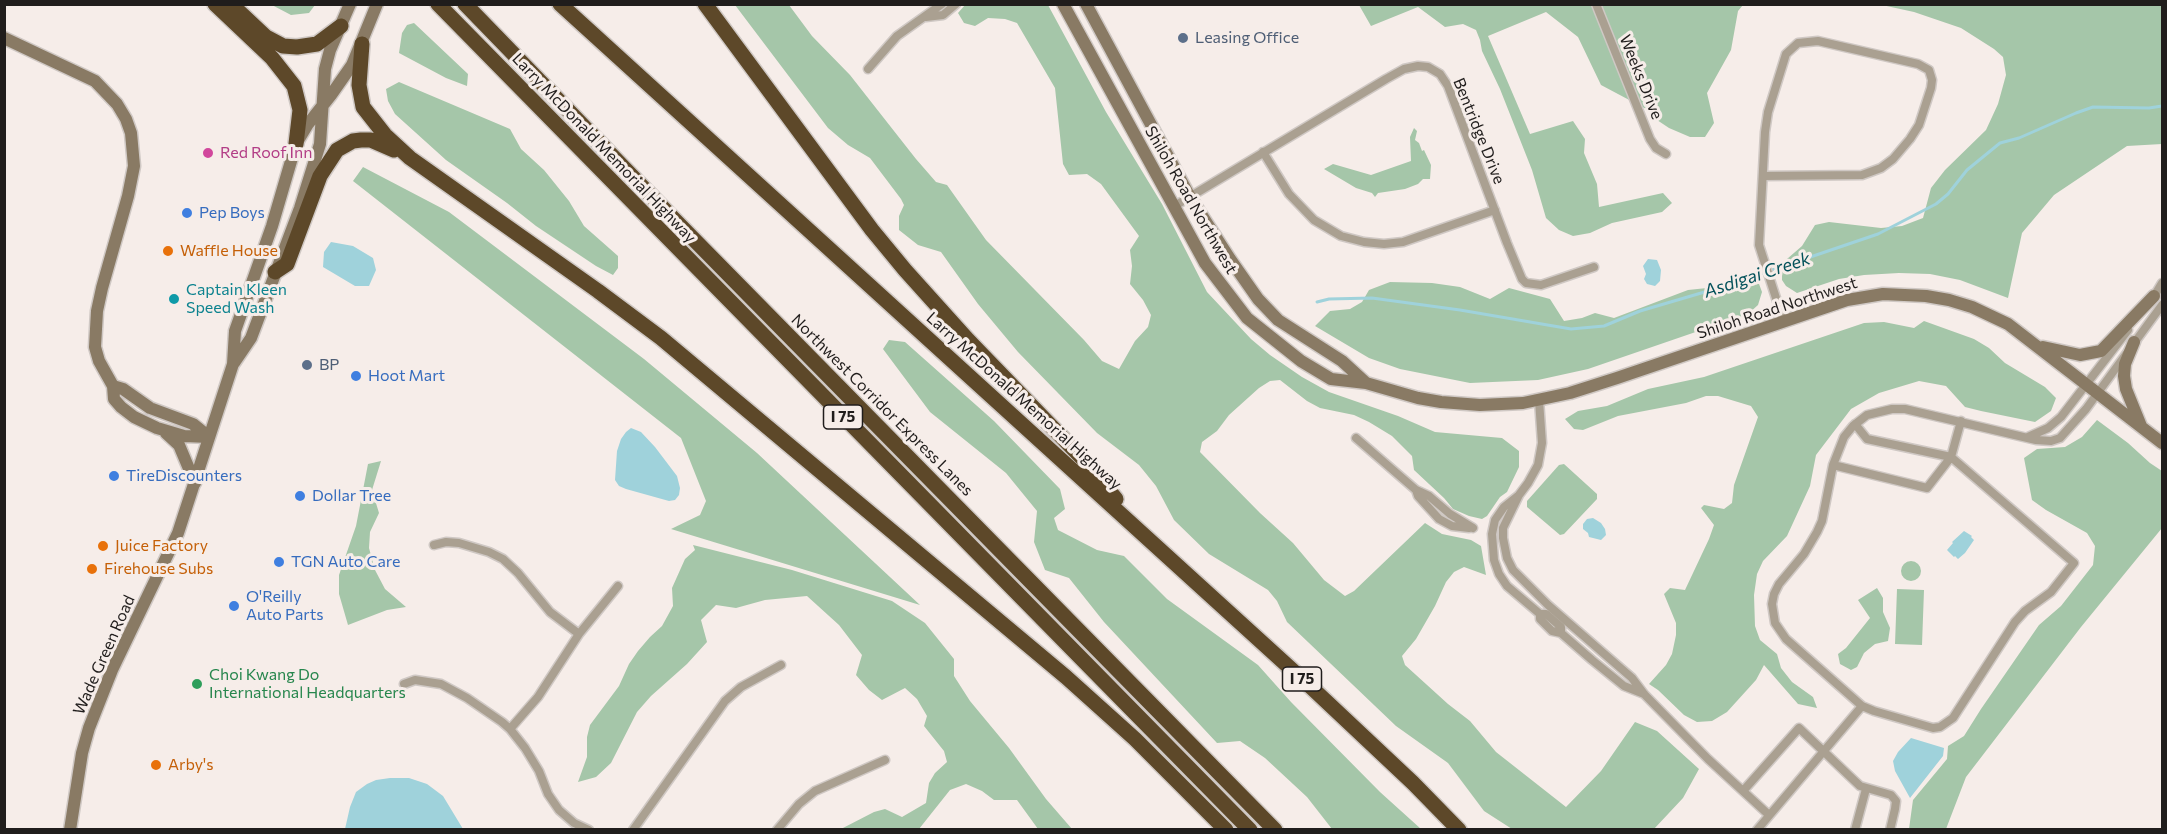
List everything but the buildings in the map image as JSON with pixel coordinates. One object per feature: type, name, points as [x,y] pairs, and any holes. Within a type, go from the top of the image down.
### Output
[{"type":"highway","points":[[215,4],[277,64],[294,86],[300,110],[296,144]]},
{"type":"highway","points":[[231,4],[266,37],[283,46],[297,48],[317,44],[341,26]]},
{"type":"highway","name":"Larry McDonald Memorial Highway","points":[[438,4],[1250,830]]},
{"type":"highway","name":"Northwest Corridor Express Lanes","points":[[465,4],[1275,830]]},
{"type":"highway","name":"Larry McDonald Memorial Highway","points":[[560,4],[1142,532],[1380,751],[1459,830]]},
{"type":"highway","points":[[705,4],[904,270],[1084,460],[1142,532]]},
{"type":"highway","points":[[362,45],[358,85],[363,107],[378,128],[410,158],[661,338],[1066,677],[1135,739],[1226,830]]},
{"type":"highway","points":[[275,272],[287,264],[320,176],[337,150],[353,141],[371,140],[410,158]]},
{"type":"street","name":"Wade Green Road","points":[[233,364],[251,338],[300,208],[320,144],[325,69],[350,4]]},
{"type":"street","points":[[926,17],[932,4]]},
{"type":"street","points":[[868,69],[897,36],[942,4]]},
{"type":"street","points":[[926,17],[943,15],[956,4]]},
{"type":"street","name":"Shiloh Road Northwest","points":[[1063,4],[1205,263],[1247,318],[1300,361],[1330,379],[1366,383],[1409,396],[1441,402],[1497,405],[1539,400],[1617,378],[1839,302],[1866,296],[1902,294],[1949,300],[1992,316],[2022,333],[2163,443]]},
{"type":"street","name":"Shiloh Road Northwest","points":[[1086,4],[1190,197],[1258,298],[1278,320],[1342,362],[1366,383]]},
{"type":"street","name":"Weeks Drive","points":[[1596,4],[1650,139],[1656,148],[1666,154]]},
{"type":"street","name":"Wade Green Road","points":[[70,830],[82,753],[89,728],[112,670],[178,533],[233,364],[235,331],[272,226],[296,144],[308,124],[343,79],[362,45],[376,6]]},
{"type":"street","points":[[4,38],[95,81],[117,104],[131,133],[134,166],[132,182],[102,288],[95,328],[95,347],[99,361],[113,386],[114,399],[134,417],[167,433],[179,446],[195,483]]},
{"type":"street","points":[[1763,176],[1862,175],[1881,168],[1893,159],[1919,125],[1931,88],[1932,80],[1929,70],[1918,64],[1818,41],[1798,43],[1786,54],[1768,112],[1763,176],[1759,245],[1783,320]]},
{"type":"street","name":"Bentridge Drive","points":[[1173,207],[1404,69],[1418,66],[1428,67],[1440,74],[1448,86],[1518,274],[1527,283],[1541,285],[1594,267]]},
{"type":"street","points":[[1263,152],[1289,194],[1314,220],[1341,236],[1384,244],[1403,242],[1494,210]]},
{"type":"street","points":[[1855,424],[1867,439],[1951,458],[2074,563],[2052,592],[2025,611],[2015,622],[1953,718],[1933,728],[1874,711],[1862,705],[1786,639],[1775,623],[1774,594],[1779,584],[1804,554],[1822,521],[1833,465],[1844,437],[1855,424],[1867,415],[1892,408],[1905,408],[2044,441],[2060,438],[2074,423],[2134,342],[2158,301],[2163,283]]},
{"type":"street","points":[[2039,346],[2080,355],[2101,351],[2158,301]]},
{"type":"street","points":[[2028,437],[2054,423],[2158,301]]},
{"type":"street","points":[[2134,342],[2125,364],[2124,376],[2126,389],[2142,427]]},
{"type":"street","points":[[113,386],[123,389],[141,403],[159,412],[193,424],[208,437]]},
{"type":"street","points":[[1539,400],[1542,442],[1540,454],[1534,474],[1519,495],[1503,528],[1507,558],[1513,570],[1632,678],[1644,694],[1769,815]]},
{"type":"street","points":[[1833,465],[1927,488],[1951,458],[1961,421]]},
{"type":"street","points":[[157,428],[184,436],[208,437]]},
{"type":"street","points":[[1356,438],[1416,490],[1429,496],[1450,514],[1473,528],[1452,526],[1439,519],[1418,496],[1416,490]]},
{"type":"street","points":[[1519,495],[1504,507],[1495,520],[1492,534],[1494,560],[1498,574],[1507,586],[1540,614],[1546,614],[1561,627],[1561,633],[1624,686],[1644,694]]},
{"type":"street","points":[[434,545],[446,542],[459,543],[481,549],[502,559],[518,573],[550,612],[579,634]]},
{"type":"street","points":[[510,729],[538,697],[579,634],[618,586]]},
{"type":"street","points":[[633,830],[725,701],[741,687],[781,665]]},
{"type":"street","points":[[404,684],[415,680],[441,684],[467,698],[510,729],[531,758],[548,794],[559,810],[574,823],[589,830]]},
{"type":"street","points":[[1757,830],[1825,752],[1862,705]]},
{"type":"street","points":[[1743,791],[1799,729],[1860,786],[1891,795],[1896,801],[1890,830]]},
{"type":"street","points":[[777,830],[799,804],[815,791],[885,760]]},
{"type":"street","points":[[1855,830],[1866,789]]},
{"type":"green space","points":[[272,5],[315,5],[309,13],[291,15]]},
{"type":"green space","points":[[735,5],[789,5],[812,36],[850,75],[936,182],[947,185],[986,240],[1102,361],[1119,369],[1135,341],[1148,327],[1151,315],[1130,284],[1132,266],[1130,250],[1139,236],[1101,184],[1087,174],[1069,175],[1063,164],[1055,88],[1017,23],[1005,19],[988,18],[975,26],[964,23],[958,13],[965,5],[1048,5],[1106,112],[1162,204],[1207,292],[1251,339],[1302,377],[1329,392],[1398,416],[1435,432],[1502,438],[1519,451],[1519,467],[1507,492],[1500,497],[1487,516],[1482,519],[1469,516],[1453,509],[1414,470],[1412,456],[1392,436],[1354,415],[1320,408],[1280,380],[1270,381],[1259,388],[1229,415],[1217,431],[1202,442],[1200,452],[1293,543],[1324,580],[1345,596],[1354,591],[1425,523],[1442,534],[1471,540],[1481,546],[1486,575],[1464,567],[1454,572],[1446,582],[1416,639],[1402,656],[1405,665],[1470,721],[1496,752],[1566,807],[1601,771],[1635,722],[1657,731],[1699,769],[1683,798],[1654,829],[1512,829],[1484,811],[1448,763],[1396,726],[1287,622],[1277,601],[1268,590],[1209,554],[1174,520],[1156,486],[1139,465],[1097,433],[1018,352],[978,304],[941,252],[918,245],[899,230],[899,216],[904,205],[901,199],[870,158],[848,145],[828,128]]},
{"type":"green space","points":[[1359,5],[1743,5],[1738,11],[1731,50],[1707,93],[1714,123],[1705,137],[1690,137],[1669,128],[1657,120],[1650,111],[1601,85],[1578,37],[1546,12],[1488,36],[1530,134],[1573,121],[1585,139],[1584,153],[1597,184],[1599,207],[1663,193],[1672,203],[1662,212],[1612,223],[1590,233],[1573,236],[1559,230],[1546,218],[1532,170],[1500,89],[1482,51],[1476,30],[1463,24],[1445,27],[1418,7],[1371,26]]},
{"type":"green space","points":[[1882,5],[2162,5],[2162,144],[2127,146],[2054,195],[2022,233],[2008,298],[1960,280],[1930,274],[1864,275],[1839,279],[1797,293],[1786,286],[1782,280],[1782,272],[1787,259],[1802,246],[1815,225],[1829,222],[1881,228],[1902,226],[1923,218],[1931,188],[1945,170],[1986,130],[1998,104],[2006,75],[2003,57],[1994,49],[1961,28],[1914,12]]},
{"type":"green space","points":[[414,23],[468,74],[467,86],[446,78],[399,53],[402,33],[407,25]]},
{"type":"green space","points":[[399,82],[510,129],[521,149],[544,170],[569,201],[584,226],[618,256],[618,268],[613,275],[536,226],[446,160],[395,114],[388,101],[386,89]]},
{"type":"green space","points":[[1414,128],[1417,131],[1415,140],[1422,151],[1424,150],[1431,165],[1430,179],[1423,179],[1418,184],[1405,189],[1378,193],[1375,197],[1372,193],[1356,188],[1324,169],[1333,164],[1371,175],[1411,161],[1410,137]]},
{"type":"green space","points":[[363,167],[449,212],[644,359],[757,453],[920,605],[671,529],[700,515],[706,501],[681,438],[353,181]]},
{"type":"green space","points":[[1755,273],[1762,292],[1758,305],[1748,314],[1588,369],[1538,380],[1470,383],[1400,369],[1369,358],[1315,326],[1330,311],[1350,309],[1362,302],[1369,290],[1390,282],[1432,283],[1460,287],[1490,299],[1509,288],[1550,299],[1564,321],[1595,313],[1614,318],[1688,290],[1707,288]]},
{"type":"green space","points":[[1924,321],[1974,339],[1989,348],[2005,363],[2045,387],[2056,398],[2051,411],[2035,422],[1981,411],[1965,407],[1946,386],[1919,381],[1879,393],[1851,409],[1816,455],[1810,486],[1787,536],[1763,561],[1757,574],[1754,595],[1755,626],[1760,640],[1777,654],[1781,668],[1792,682],[1813,697],[1817,708],[1798,704],[1764,665],[1756,680],[1727,712],[1712,721],[1697,722],[1684,715],[1649,684],[1666,665],[1672,654],[1676,635],[1676,623],[1664,594],[1670,588],[1685,590],[1709,539],[1714,525],[1701,508],[1704,505],[1724,509],[1732,503],[1734,485],[1758,417],[1751,406],[1718,396],[1706,396],[1686,403],[1618,416],[1583,430],[1574,429],[1565,419],[1578,411],[1607,406],[1648,389],[1704,377],[1864,323],[1884,322],[1914,328]]},
{"type":"green space","points":[[889,340],[905,342],[994,421],[1060,489],[1065,509],[1054,518],[1058,530],[1097,550],[1124,556],[1167,599],[1258,665],[1291,702],[1380,792],[1421,829],[1332,829],[1307,797],[1265,758],[1240,741],[1217,743],[1104,622],[1069,578],[1045,570],[1034,542],[1037,511],[1006,473],[930,412],[883,349]]},
{"type":"green space","points":[[2097,420],[2162,471],[2162,528],[2081,627],[1966,777],[1946,829],[1909,829],[1913,800],[1947,759],[1948,746],[1964,736],[2039,625],[2061,606],[2093,565],[2095,546],[2087,533],[2032,500],[2024,458],[2037,449],[2065,447],[2082,437]]},
{"type":"green space","points":[[381,461],[372,490],[379,513],[370,532],[369,548],[375,570],[385,589],[406,607],[387,610],[348,625],[339,594],[339,575],[356,526],[368,464]]},
{"type":"green space","points":[[1564,464],[1597,494],[1597,499],[1564,534],[1560,535],[1527,507],[1527,501],[1559,465]]},
{"type":"green space","points":[[693,545],[792,570],[892,601],[925,623],[954,659],[954,676],[970,701],[1072,829],[1038,829],[1017,800],[994,800],[982,791],[966,784],[950,790],[919,829],[841,829],[874,812],[885,809],[902,817],[926,803],[929,783],[935,773],[947,762],[944,751],[924,726],[927,716],[917,699],[905,688],[882,700],[869,690],[856,675],[862,655],[839,625],[807,596],[765,600],[736,608],[716,605],[701,620],[707,642],[637,712],[611,763],[596,777],[578,782],[587,757],[587,737],[590,725],[619,686],[638,651],[662,626],[673,606],[672,588],[685,559],[695,550]]},
{"type":"green space","points":[[1911,561],[1918,564],[1921,571],[1918,578],[1911,581],[1904,578],[1901,571],[1904,564]]},
{"type":"green space","points":[[1877,588],[1883,598],[1883,612],[1890,628],[1888,641],[1875,644],[1864,653],[1857,667],[1851,670],[1840,664],[1838,654],[1846,648],[1870,618],[1858,600]]},
{"type":"green space","points":[[1897,589],[1924,590],[1922,645],[1895,644]]},
{"type":"water","points":[[331,242],[353,246],[373,258],[376,270],[369,286],[355,286],[323,267],[324,252]]},
{"type":"water","points":[[1648,259],[1657,260],[1661,270],[1660,281],[1655,286],[1647,284],[1644,279],[1646,274],[1643,266]]},
{"type":"water","points":[[631,428],[641,432],[677,476],[680,488],[675,500],[669,501],[626,489],[619,486],[615,480],[617,451],[621,439]]},
{"type":"water","points":[[1593,518],[1605,529],[1606,535],[1601,540],[1589,537],[1583,529],[1583,524],[1587,519]]},
{"type":"water","points":[[1964,531],[1974,540],[1958,559],[1947,550]]},
{"type":"water","points":[[1911,738],[1944,748],[1943,756],[1910,798],[1895,771],[1893,761]]},
{"type":"water","points":[[409,778],[427,784],[443,796],[463,829],[345,829],[356,792],[376,780]]},
{"type":"waterway","name":"Asdigai Creek","points":[[1317,302],[1329,299],[1372,298],[1571,329],[1604,326],[1640,311],[1725,286],[1878,234],[1936,204],[1948,194],[1967,170],[2000,143],[2019,138],[2076,113],[2093,107],[2149,108],[2162,106]]},
{"type":"place","name":"Leasing Office","points":[[1183,38]]},
{"type":"place","name":"Red Roof Inn","points":[[208,153]]},
{"type":"place","name":"Pep Boys","points":[[187,213]]},
{"type":"place","name":"Waffle House","points":[[168,251]]},
{"type":"place","name":"Captain Kleen Speed Wash","points":[[174,299]]},
{"type":"place","name":"BP","points":[[307,365]]},
{"type":"place","name":"Hoot Mart","points":[[356,376]]},
{"type":"place","name":"TireDiscounters","points":[[114,476]]},
{"type":"place","name":"Dollar Tree","points":[[300,496]]},
{"type":"place","name":"Juice Factory","points":[[103,546]]},
{"type":"place","name":"TGN Auto Care","points":[[279,562]]},
{"type":"place","name":"Firehouse Subs","points":[[92,569]]},
{"type":"place","name":"O'Reilly Auto Parts","points":[[234,606]]},
{"type":"place","name":"Choi Kwang Do International Headquarters","points":[[197,684]]},
{"type":"place","name":"Arby's","points":[[156,765]]}]
